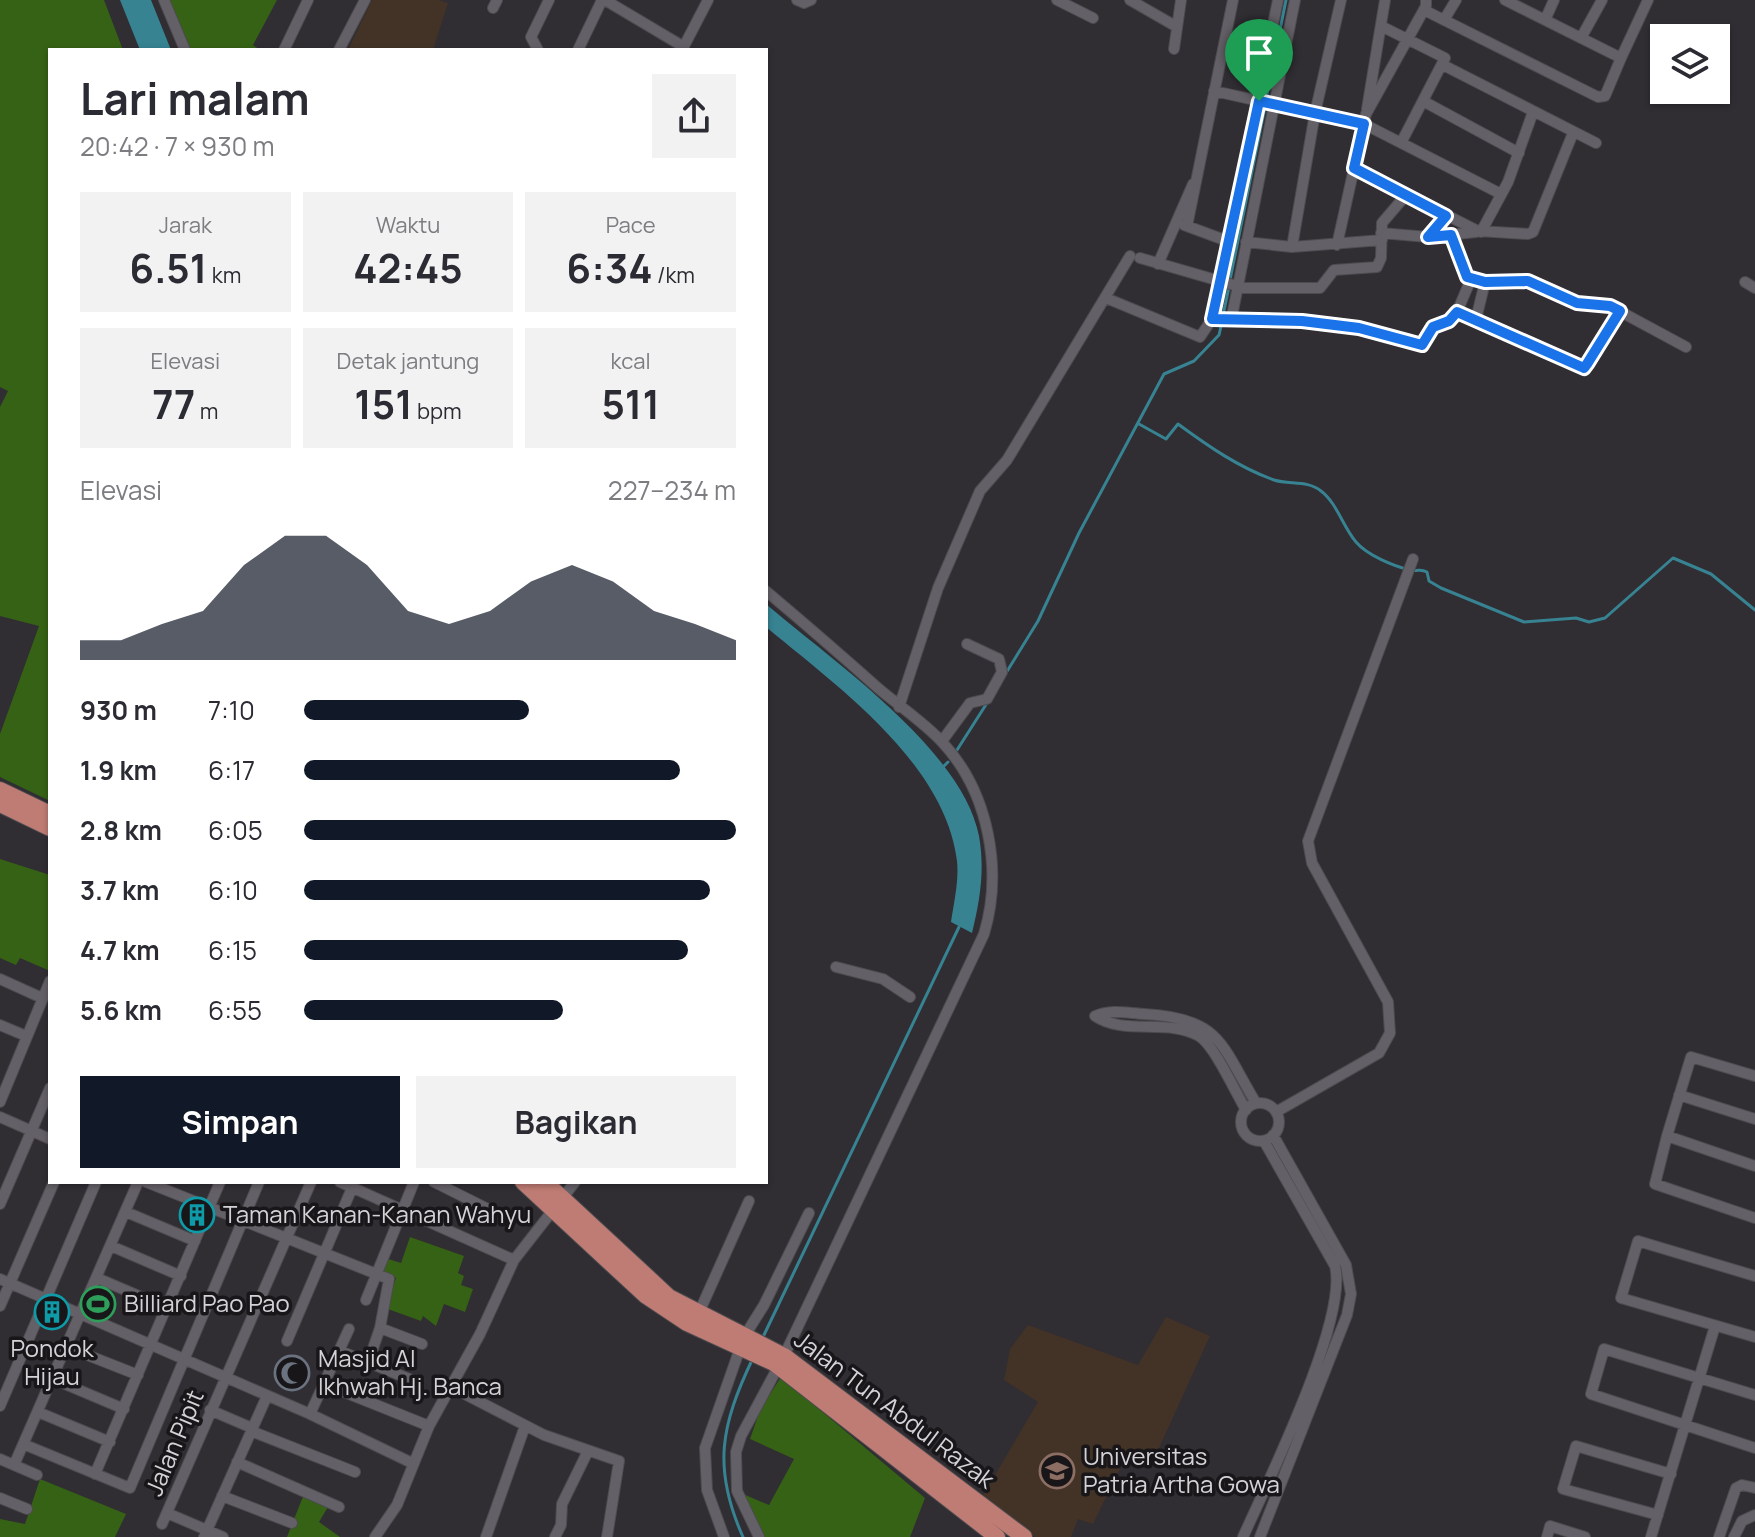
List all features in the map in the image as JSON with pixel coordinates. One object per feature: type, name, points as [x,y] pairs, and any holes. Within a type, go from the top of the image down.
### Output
[{"type":"main road","points":[[0,790],[48,813]]},
{"type":"main road","points":[[0,804],[48,827]]},
{"type":"main road","points":[[526,1184],[560,1204]]},
{"type":"main road","points":[[546,1184],[560,1204],[645,1295],[779,1360]]},
{"type":"main road","name":"Jalan Tun Abdul Razak","points":[[779,1360],[982,1532],[997,1537]]},
{"type":"main road","name":"Jalan Tun Abdul Razak","points":[[779,1360],[1024,1537]]},
{"type":"street","points":[[164,0],[184,48]]},
{"type":"street","points":[[285,48],[308,0]]},
{"type":"street","points":[[537,48],[531,37],[549,0]]},
{"type":"street","points":[[579,48],[603,0],[683,48],[708,0]]},
{"type":"street","points":[[797,0],[804,3],[811,0]]},
{"type":"street","points":[[1057,0],[1093,18]]},
{"type":"street","points":[[1174,49],[1181,0]]},
{"type":"street","points":[[1187,226],[1193,184],[1233,0]]},
{"type":"street","points":[[1106,298],[1200,337],[1212,319],[1278,0]]},
{"type":"street","points":[[1231,321],[1295,0]]},
{"type":"street","points":[[1292,247],[1315,113],[1341,0]]},
{"type":"street","points":[[1337,245],[1365,119],[1385,0]]},
{"type":"street","points":[[1444,20],[1456,0]]},
{"type":"street","points":[[1505,0],[1621,58]]},
{"type":"street","points":[[1545,20],[1554,0]]},
{"type":"street","points":[[1581,38],[1602,0]]},
{"type":"street","points":[[1365,119],[1425,5],[1444,20],[1600,98],[1605,96],[1648,0]]},
{"type":"street","points":[[340,48],[363,1]]},
{"type":"street","points":[[1134,1],[1177,27]]},
{"type":"street","points":[[1381,26],[1444,56],[1443,65],[1402,141]]},
{"type":"street","points":[[1443,65],[1596,143]]},
{"type":"street","points":[[1214,91],[1315,113],[1365,119],[1501,194]]},
{"type":"street","points":[[1423,101],[1519,153]]},
{"type":"street","points":[[1479,232],[1501,194],[1533,112]]},
{"type":"street","points":[[1246,242],[1292,247],[1337,245],[1382,237],[1533,232],[1573,133]]},
{"type":"street","points":[[1354,168],[1479,232]]},
{"type":"street","points":[[1158,264],[1193,184]]},
{"type":"street","points":[[899,707],[938,588],[980,491],[1007,460],[1106,298],[1135,257],[1237,287],[1322,288],[1334,270],[1377,267],[1384,220],[1406,195]]},
{"type":"street","points":[[1428,237],[1446,216]]},
{"type":"street","points":[[1174,223],[1206,231],[1230,242]]},
{"type":"street","points":[[1206,231],[1233,229]]},
{"type":"street","points":[[1451,235],[1464,273],[1471,279],[1485,282],[1521,280],[1577,303],[1610,306],[1686,347]]},
{"type":"street","points":[[1212,319],[1302,321],[1359,328],[1422,345],[1433,327],[1449,321],[1457,312],[1471,279]]},
{"type":"street","points":[[1476,320],[1485,282]]},
{"type":"street","points":[[1457,312],[1584,368],[1620,311]]},
{"type":"street","points":[[1276,1112],[1379,1053],[1390,1033],[1388,1002],[1312,863],[1308,841],[1413,559]]},
{"type":"street","points":[[759,1537],[737,1491],[736,1452],[752,1412],[988,921],[993,873],[987,833],[972,789],[942,741],[768,593]]},
{"type":"street","points":[[942,741],[967,706],[987,699],[1002,672],[999,659],[967,644]]},
{"type":"street","points":[[836,967],[883,979],[910,997]]},
{"type":"street","points":[[0,979],[42,998]]},
{"type":"street","points":[[0,1102],[5,1072],[26,1036],[48,985]]},
{"type":"street","points":[[1246,1110],[1199,1036],[1156,1026],[1105,1022],[1095,1016],[1110,1010],[1165,1015],[1209,1029],[1225,1046],[1256,1103]]},
{"type":"street","points":[[0,1025],[26,1036]]},
{"type":"street","points":[[1755,1076],[1691,1057],[1655,1184],[1755,1218]]},
{"type":"street","points":[[0,1204],[48,1093]]},
{"type":"street","points":[[1679,1095],[1755,1119]]},
{"type":"street","points":[[1256,1103],[1269,1105],[1276,1112],[1279,1121],[1269,1138],[1253,1140],[1244,1132],[1241,1120],[1246,1110],[1256,1103]]},
{"type":"street","points":[[0,1117],[48,1138]]},
{"type":"street","points":[[1667,1136],[1755,1166]]},
{"type":"street","points":[[1243,1537],[1286,1443],[1334,1315],[1340,1283],[1335,1266],[1269,1138]]},
{"type":"street","points":[[1260,1537],[1347,1315],[1351,1294],[1346,1265],[1269,1138]]},
{"type":"street","points":[[0,1306],[5,1281],[53,1184]]},
{"type":"street","points":[[0,1406],[95,1184]]},
{"type":"street","points":[[14,1465],[137,1184]]},
{"type":"street","points":[[151,1184],[390,1280],[380,1328],[368,1363]]},
{"type":"street","points":[[95,1474],[219,1184]]},
{"type":"street","points":[[23,1444],[130,1488],[258,1184]]},
{"type":"street","name":"Jalan Pipit","points":[[162,1524],[310,1184]]},
{"type":"street","points":[[344,1184],[514,1260]]},
{"type":"street","points":[[366,1300],[413,1184]]},
{"type":"street","points":[[438,1184],[486,1208]]},
{"type":"street","points":[[375,1537],[397,1505],[429,1426],[514,1260],[574,1184]]},
{"type":"street","points":[[287,1341],[352,1188]]},
{"type":"street","points":[[696,1320],[749,1201]]},
{"type":"street","points":[[126,1212],[195,1241]]},
{"type":"street","points":[[724,1537],[709,1497],[704,1458],[744,1344],[809,1213]]},
{"type":"street","points":[[1755,1276],[1638,1241],[1621,1298],[1755,1337]]},
{"type":"street","points":[[111,1246],[181,1276]]},
{"type":"street","points":[[97,1278],[167,1308]]},
{"type":"street","points":[[5,1281],[310,1414],[412,1463]]},
{"type":"street","points":[[1651,1537],[1715,1326]]},
{"type":"street","points":[[380,1328],[422,1344]]},
{"type":"street","points":[[310,1414],[349,1329]]},
{"type":"street","points":[[67,1347],[138,1375]]},
{"type":"street","points":[[1755,1395],[1604,1349],[1591,1394],[1755,1448]]},
{"type":"street","points":[[340,1351],[412,1380]]},
{"type":"street","points":[[53,1379],[124,1409]]},
{"type":"street","points":[[324,1384],[429,1426]]},
{"type":"street","points":[[451,1387],[525,1426],[621,1464],[607,1537]]},
{"type":"street","points":[[205,1534],[267,1396]]},
{"type":"street","points":[[210,1410],[355,1472]]},
{"type":"street","points":[[38,1412],[110,1442]]},
{"type":"street","points":[[486,1537],[525,1426]]},
{"type":"street","points":[[1658,1515],[1563,1489],[1576,1446],[1671,1474]]},
{"type":"street","points":[[555,1537],[561,1525],[562,1504],[588,1451]]},
{"type":"street","points":[[0,1459],[37,1475]]},
{"type":"street","points":[[237,1462],[339,1507]]},
{"type":"street","points":[[1719,1537],[1736,1488],[1742,1485],[1755,1488]]},
{"type":"street","points":[[222,1496],[292,1523]]},
{"type":"street","points":[[0,1498],[27,1509]]},
{"type":"street","points":[[167,1513],[205,1534],[223,1537]]},
{"type":"street","points":[[1734,1537],[1742,1521],[1755,1515]]},
{"type":"street","points":[[1547,1537],[1550,1526],[1585,1537]]},
{"type":"shaded area","points":[[372,0],[439,0],[448,3],[434,48],[349,48]]},
{"type":"shaded area","points":[[1166,1317],[1210,1336],[1155,1457],[1130,1448],[1093,1524],[1078,1519],[1071,1537],[1035,1537],[982,1497],[1038,1402],[1004,1380],[1010,1349],[1028,1325],[1138,1365]]},
{"type":"green space","points":[[0,0],[104,0],[122,48],[48,48],[48,800],[0,777],[0,734],[39,626],[0,616],[0,407],[8,391],[0,387]]},
{"type":"green space","points":[[169,0],[277,0],[253,45],[257,48],[188,48]]},
{"type":"green space","points":[[0,859],[48,874],[48,970],[20,958],[16,965],[0,958]]},
{"type":"green space","points":[[410,1237],[464,1256],[458,1273],[464,1276],[461,1285],[473,1289],[465,1312],[444,1304],[436,1326],[423,1316],[421,1321],[385,1308],[396,1278],[377,1271],[382,1257],[401,1263]]},
{"type":"green space","points":[[781,1377],[925,1498],[910,1537],[761,1537],[743,1494],[769,1505],[794,1459],[750,1439],[760,1410]]},
{"type":"green space","points":[[40,1479],[126,1514],[115,1537],[0,1537],[0,1519],[25,1524]]},
{"type":"green space","points":[[304,1494],[328,1507],[319,1522],[340,1537],[287,1537]]},
{"type":"water","points":[[120,0],[151,0],[170,48],[139,48]]},
{"type":"water","points":[[768,606],[890,708],[948,771],[968,803],[979,836],[982,861],[972,933],[951,922],[957,861],[948,825],[932,791],[884,729],[768,629]]},
{"type":"waterway","points":[[1266,99],[1286,0]]},
{"type":"waterway","points":[[1230,280],[1265,107]]},
{"type":"waterway","points":[[1223,315],[1229,287]]},
{"type":"waterway","points":[[1006,673],[1038,621],[1079,533],[1164,374],[1194,361],[1219,335],[1222,322]]},
{"type":"waterway","points":[[1139,424],[1166,439],[1178,424],[1248,469],[1280,481],[1316,488],[1327,496],[1351,536],[1367,551],[1396,566],[1427,572],[1429,581],[1441,588],[1524,622],[1576,618],[1589,622],[1605,618],[1673,558],[1711,574],[1755,610]]},
{"type":"waterway","points":[[957,750],[987,703]]},
{"type":"waterway","points":[[944,766],[948,762]]},
{"type":"waterway","points":[[763,1337],[959,927]]},
{"type":"waterway","points":[[743,1537],[727,1489],[724,1447],[734,1405],[753,1358]]},
{"type":"place","name":"Taman Kanan-Kanan Wahyu","points":[[197,1215]]},
{"type":"place","name":"Billiard Pao Pao","points":[[98,1304]]},
{"type":"place","name":"Pondok Hijau","points":[[52,1312]]},
{"type":"place","name":"Masjid Al Ikhwah Hj. Banca","points":[[292,1373]]},
{"type":"place","name":"Universitas Patria Artha Gowa","points":[[1057,1471]]},
{"type":"route","points":[[1259,101],[1364,124],[1354,168],[1446,216],[1428,237],[1451,235],[1467,277],[1485,282],[1507,279],[1528,281],[1577,303],[1610,306],[1620,311],[1595,346],[1584,368],[1457,312],[1449,321],[1433,327],[1422,345],[1359,328],[1302,321],[1212,319],[1259,101]]}]
